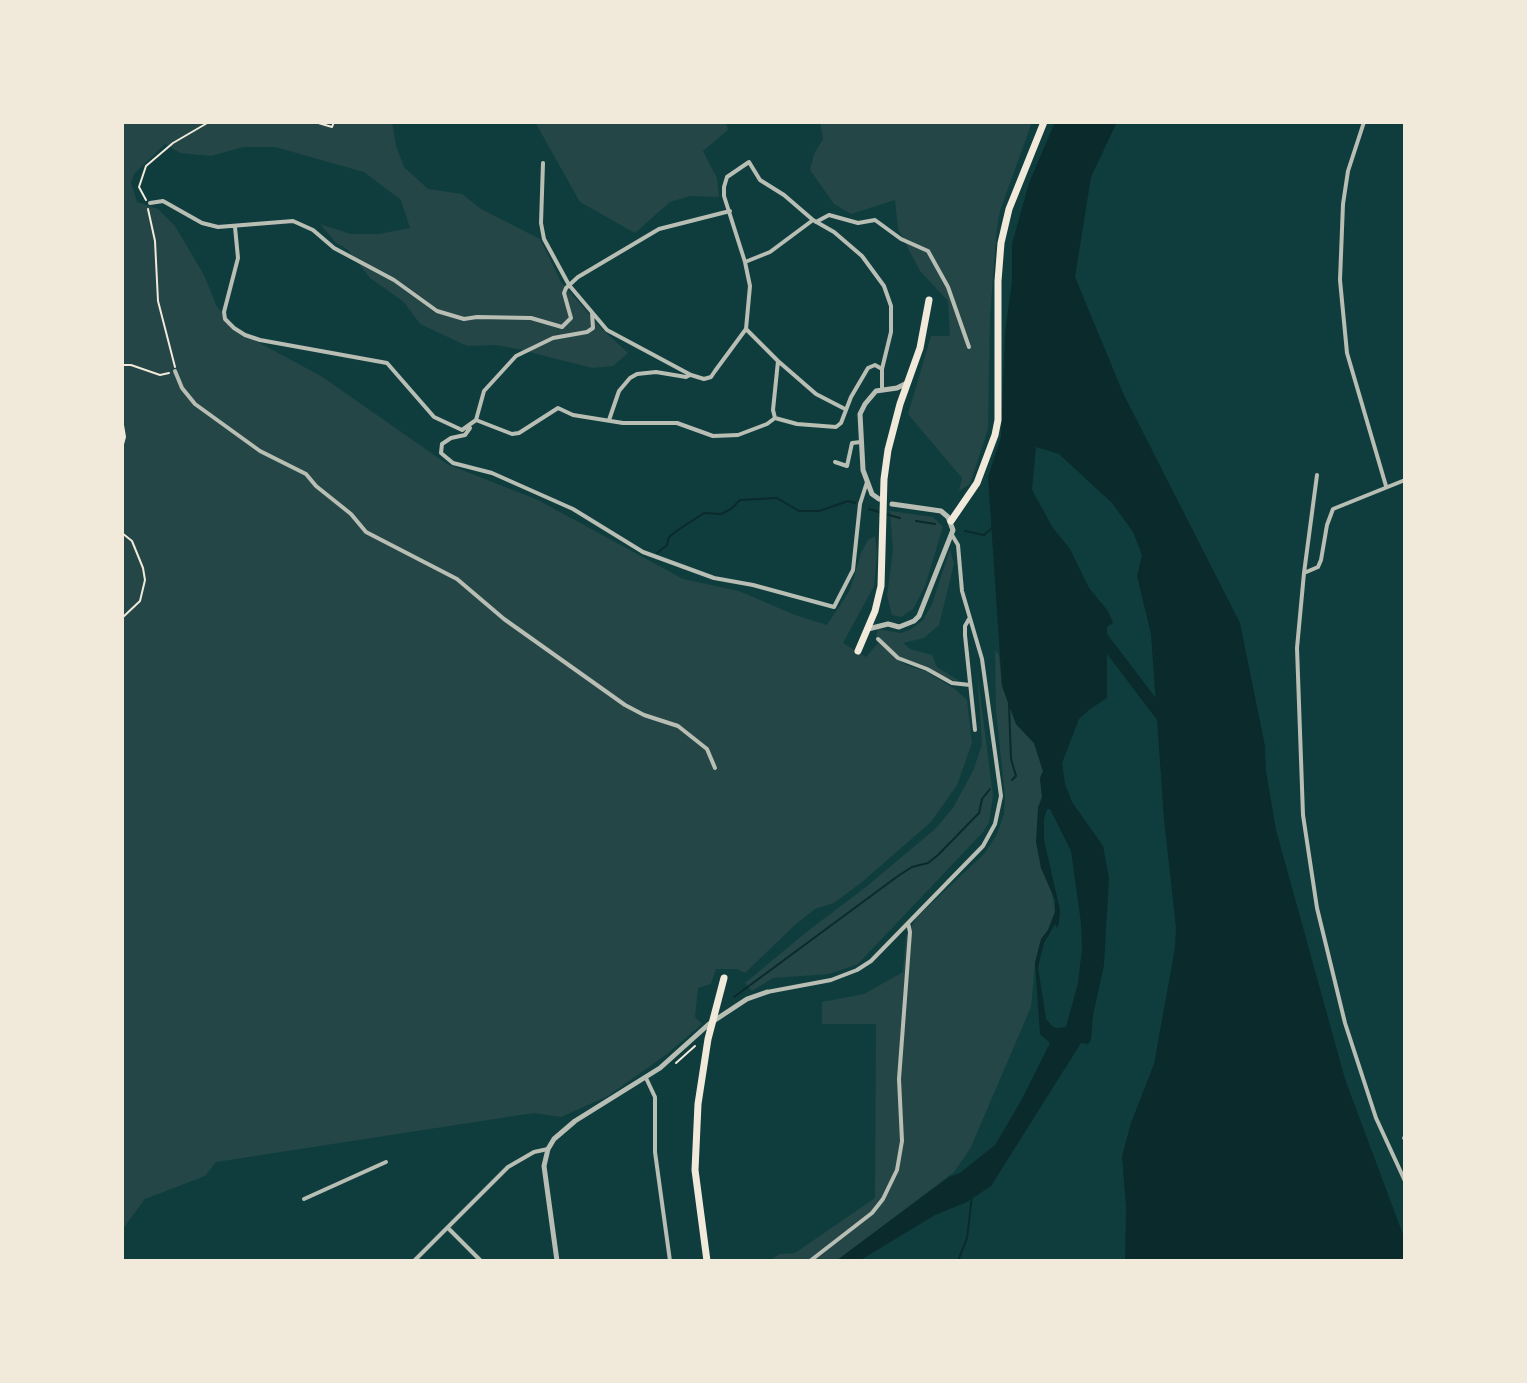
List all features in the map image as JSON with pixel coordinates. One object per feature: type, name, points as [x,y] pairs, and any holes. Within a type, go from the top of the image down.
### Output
[{"type":"main road","points":[[951,521],[977,483],[995,435],[998,420],[1001,243],[1009,209],[1044,122]]},
{"type":"main road","points":[[858,651],[875,611],[883,576],[884,479],[900,404],[920,348],[929,300]]},
{"type":"main road","points":[[707,1261],[695,1161],[698,1104],[708,1039],[724,978]]},
{"type":"street","points":[[1364,122],[1348,171],[1343,204],[1340,280],[1347,353],[1386,486]]},
{"type":"street","points":[[543,163],[541,223],[544,239],[569,285],[607,330],[704,379],[711,377],[746,329],[750,286],[724,196],[727,177],[749,162],[760,180],[784,195],[814,221],[834,232],[862,256],[887,293],[891,306],[890,343],[882,369],[882,390]]},
{"type":"street","points":[[150,203],[163,201],[202,223],[235,227],[283,221],[304,226],[334,248],[394,280],[430,308],[464,319],[531,318],[562,327],[571,318],[564,293],[578,277],[659,229],[730,211]]},
{"type":"street","points":[[745,262],[770,252],[814,221],[829,215],[858,223],[878,221],[901,239],[928,251],[948,287],[969,347]]},
{"type":"street","points":[[235,227],[238,258],[224,312],[225,319],[234,328],[260,340],[387,363],[434,417],[462,430],[470,426]]},
{"type":"street","points":[[591,311],[593,328],[587,332],[553,338],[516,356],[507,364],[484,391],[476,420],[465,435],[446,439],[441,453],[453,463],[492,473],[573,509],[643,552],[714,578],[834,607],[853,570],[860,504],[867,482]]},
{"type":"street","points":[[746,329],[816,394],[845,409]]},
{"type":"street","points":[[775,418],[773,410],[778,361]]},
{"type":"street","points":[[775,418],[797,424],[836,427],[841,423],[845,409],[868,368],[875,365],[882,369]]},
{"type":"street","points":[[175,371],[182,388],[195,404],[260,451],[306,474],[351,514],[366,532],[449,574],[504,619],[625,705],[678,726],[707,749],[715,768]]},
{"type":"street","points":[[609,420],[619,391],[637,374],[691,375]]},
{"type":"street","points":[[879,499],[872,494],[863,470],[860,414],[876,391],[907,383]]},
{"type":"street","points":[[882,390],[893,393],[900,404]]},
{"type":"street","points":[[476,420],[512,434],[519,433],[555,408],[573,415],[636,424],[677,423],[713,436],[738,435],[775,418]]},
{"type":"street","points":[[835,462],[847,466],[852,443],[861,442]]},
{"type":"street","points":[[1317,475],[1297,648],[1303,815],[1324,942],[1350,1038],[1376,1118],[1405,1181]]},
{"type":"street","points":[[1304,573],[1318,567],[1333,509],[1405,480]]},
{"type":"street","points":[[867,629],[888,624],[899,627],[919,616],[952,535],[951,521],[944,513],[935,509],[892,504]]},
{"type":"street","points":[[557,1261],[544,1166],[554,1139],[575,1121],[646,1078],[709,1024],[747,999],[767,992],[831,980],[857,970],[881,951],[983,846],[995,824],[999,810],[999,781],[982,659],[962,591],[958,545],[952,535]]},
{"type":"street","points":[[875,611],[888,624]]},
{"type":"street","points":[[969,619],[965,626],[975,730]]},
{"type":"street","points":[[878,639],[898,658],[952,683],[970,685]]},
{"type":"street","points":[[810,1261],[872,1213],[892,1184],[901,1157],[899,1079],[909,946],[907,922]]},
{"type":"street","points":[[646,1078],[655,1097],[655,1152],[670,1261]]},
{"type":"street","points":[[414,1261],[508,1167],[534,1152],[548,1149]]},
{"type":"street","points":[[304,1199],[386,1162]]},
{"type":"street","points":[[449,1229],[481,1261]]},
{"type":"path","points":[[122,365],[160,375],[175,371],[172,348],[158,301],[155,241],[148,210],[150,203],[139,187],[146,166],[173,143],[209,122]]},
{"type":"path","points":[[315,122],[332,127],[334,122]]},
{"type":"path","points":[[122,419],[125,437],[122,448]]},
{"type":"path","points":[[122,533],[132,541],[145,580],[140,601],[122,618]]},
{"type":"path","points":[[669,1068],[696,1045]]},
{"type":"shaded area","points":[[122,122],[392,122],[404,167],[428,189],[462,194],[481,209],[540,239],[561,282],[628,353],[613,366],[592,368],[496,345],[467,346],[420,324],[404,302],[370,278],[347,249],[336,243],[320,224],[351,234],[379,234],[410,228],[401,200],[364,172],[275,147],[243,147],[211,156],[180,153],[165,144],[134,174],[131,183],[137,202],[158,209],[175,226],[204,275],[217,307],[239,332],[321,376],[447,464],[538,500],[683,579],[739,591],[827,625],[850,590],[868,540],[875,536],[874,586],[843,643],[866,657],[878,643],[906,665],[925,671],[955,689],[967,700],[972,743],[957,785],[931,822],[862,882],[834,903],[815,909],[796,924],[745,973],[737,969],[716,969],[711,984],[698,988],[695,1017],[702,1024],[667,1054],[608,1096],[561,1117],[534,1113],[216,1162],[205,1176],[145,1199],[122,1230]]},
{"type":"shaded area","points":[[535,122],[726,122],[728,130],[703,151],[717,178],[719,197],[690,196],[670,202],[635,233],[580,202]]},
{"type":"shaded area","points":[[820,122],[1032,122],[1000,211],[997,228],[990,315],[988,429],[970,484],[959,491],[962,478],[908,414],[931,336],[950,336],[948,301],[920,271],[898,229],[895,200],[851,214],[834,204],[810,170],[814,154],[823,139]]},
{"type":"shaded area","points":[[1055,122],[1117,122],[1091,177],[1075,277],[1123,393],[1240,623],[1265,746],[1276,830],[1345,1079],[1405,1240],[1405,1261],[1125,1261],[1126,1207],[1122,1156],[1154,1064],[1176,928],[1164,819],[1151,634],[1137,576],[1142,555],[1133,532],[1112,503],[1059,454],[1036,447],[1032,490],[1113,623],[1107,627],[1107,698],[1079,719],[1062,763],[1072,802],[1103,846],[1109,878],[1104,965],[1091,1040],[1088,1044],[1081,1043],[991,1186],[967,1202],[935,1215],[859,1261],[836,1261],[995,1145],[1050,1043],[1040,1034],[1035,963],[1041,939],[1055,912],[1055,900],[1041,868],[1036,842],[1043,771],[1034,743],[1016,724],[1002,686],[988,477],[1001,437],[1012,244],[1029,183]],"holes":[[[1047,809],[1050,809],[1071,851],[1082,949],[1078,983],[1066,1027],[1058,1028],[1046,1019],[1038,967],[1044,943],[1055,924],[1057,928],[1059,923],[1060,910],[1044,840],[1044,819]]]},
{"type":"shaded area","points":[[890,511],[933,517],[943,527],[925,586],[913,609],[901,617],[892,615],[887,596],[893,550]]},
{"type":"shaded area","points":[[950,549],[954,564],[939,625],[924,638],[903,643],[910,649],[932,655],[937,667],[958,680],[955,681],[899,657],[876,636],[878,629],[900,633],[923,620],[932,604]]},
{"type":"shaded area","points":[[995,650],[999,655],[1002,686],[1016,724],[1034,743],[1043,771],[1040,778],[1042,797],[1038,808],[1041,868],[1051,888],[1055,912],[1041,940],[1035,963],[1031,1007],[970,1149],[954,1172],[836,1261],[769,1261],[780,1254],[795,1253],[875,1198],[876,1024],[822,1024],[822,1002],[864,994],[903,972],[906,937],[916,918],[985,853],[997,834],[1004,814],[1005,797],[996,710]]},
{"type":"shaded area","points":[[977,670],[993,796],[989,822],[983,832],[858,964],[829,974],[773,978],[752,991],[745,983],[935,829],[953,808],[973,771],[982,745]]},
{"type":"waterway","points":[[657,553],[667,545],[669,537],[704,513],[721,514],[740,500],[777,498],[799,511],[819,511],[848,501],[855,503]]},
{"type":"waterway","points":[[869,509],[879,512]]},
{"type":"waterway","points":[[885,514],[900,518]]},
{"type":"waterway","points":[[916,521],[935,524]]},
{"type":"waterway","points":[[965,531],[984,535],[993,527]]},
{"type":"waterway","points":[[1098,632],[1164,719]]},
{"type":"waterway","points":[[1009,704],[1011,759],[1016,776],[1012,780]]},
{"type":"waterway","points":[[734,997],[898,876],[912,867],[928,863],[938,855],[979,813],[982,799],[990,789]]},
{"type":"waterway","points":[[958,1261],[967,1238],[972,1196]]}]
